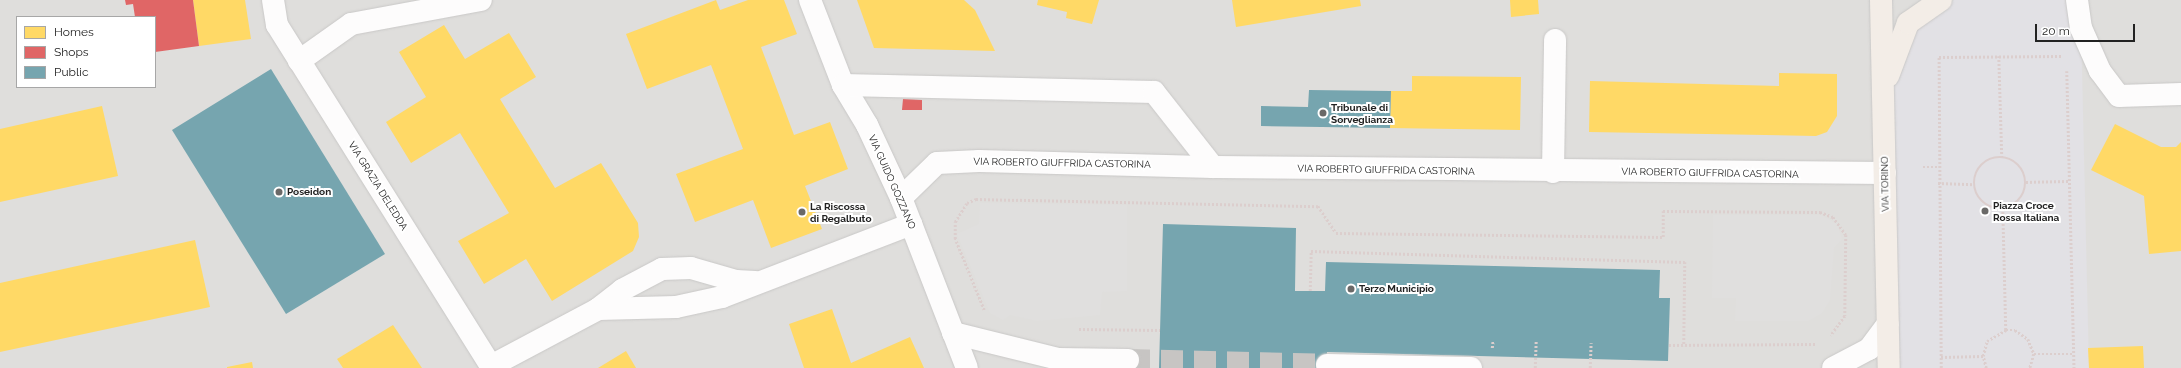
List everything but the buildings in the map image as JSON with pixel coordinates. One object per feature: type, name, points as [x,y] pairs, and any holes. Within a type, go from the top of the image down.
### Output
[{"type":"main road","name":"VIA TORINO","points":[[1881,0],[1885,85],[1885,173],[1889,368]]},
{"type":"main road","points":[[1885,85],[1908,23],[1941,0]]},
{"type":"street","name":"VIA GRAZIA DELEDDA","points":[[273,0],[277,25],[491,367]]},
{"type":"street","points":[[300,61],[351,24],[481,0]]},
{"type":"street","name":"VIA GUIDO GOZZANO","points":[[810,0],[843,85],[867,125],[901,198],[967,368]]},
{"type":"street","points":[[2077,0],[2081,28],[2094,57],[2120,96],[2181,94]]},
{"type":"street","points":[[1553,172],[1555,40]]},
{"type":"street","points":[[843,85],[1154,92],[1213,167]]},
{"type":"street","name":"VIA ROBERTO GIUFFRIDA CASTORINA","points":[[901,198],[937,163],[979,161],[1213,167],[1553,172],[1885,173]]},
{"type":"street","points":[[598,309],[676,307],[722,297],[911,224]]},
{"type":"street","points":[[491,367],[598,309],[643,278],[676,266],[759,283]]},
{"type":"street","points":[[1833,368],[1869,349],[1888,324]]},
{"type":"street","points":[[953,333],[1051,363],[1128,360]]},
{"type":"street","points":[[1327,365],[1471,368]]},
{"type":"path","points":[[1998,56],[2002,157]]},
{"type":"path","points":[[1941,368],[1938,183],[1939,57],[2066,56]]},
{"type":"path","points":[[2067,64],[2074,368]]},
{"type":"path","points":[[2002,157],[2016,162],[2026,182],[2017,202],[2003,208],[1987,205],[1980,199],[1974,184],[1976,175],[1986,162],[2002,157]]},
{"type":"path","points":[[1924,167],[1938,167]]},
{"type":"path","points":[[2026,182],[2070,181]]},
{"type":"path","points":[[1938,183],[1974,184]]},
{"type":"path","points":[[986,314],[955,239],[955,222],[967,203],[976,199],[1318,206],[1336,233],[1663,237],[1663,211],[1820,212],[1840,223],[1846,235],[1845,316],[1827,338]]},
{"type":"path","points":[[2003,208],[2006,330]]},
{"type":"path","points":[[1310,291],[1311,251],[1686,262],[1684,346]]},
{"type":"path","points":[[1104,328],[1160,330]]},
{"type":"path","points":[[1986,368],[1983,356],[1987,341],[2006,330],[2022,334],[2034,354],[2030,368]]},
{"type":"path","points":[[1535,368],[1536,341]]},
{"type":"path","points":[[1669,345],[1804,345],[1822,341]]},
{"type":"path","points":[[1590,343],[1590,368]]},
{"type":"path","points":[[2034,354],[2074,354]]},
{"type":"path","points":[[1941,357],[1983,356]]},
{"type":"shaded area","points":[[0,0],[2181,0],[2181,368],[0,368]]},
{"type":"shaded area","name":"Piazza Croce Rossa Italiana","points":[[1941,0],[2077,0],[2081,28],[2089,368],[1889,368],[1885,85],[1900,43]]},
{"type":"shaded area","points":[[980,203],[1127,205],[1127,291],[1102,292],[1100,315],[1037,321],[1010,315],[1003,320],[990,313],[957,234],[979,224]]},
{"type":"shaded area","points":[[1713,215],[1821,215],[1837,224],[1842,239],[1834,248],[1830,300],[1822,313],[1808,321],[1735,321],[1736,298],[1712,298]]},
{"type":"tunnel","points":[[1128,360],[1327,365]]},
{"type":"place","name":"Tribunale di Sorveglianza","points":[[1323,113]]},
{"type":"place","name":"Poseidon","points":[[279,192]]},
{"type":"place","name":"Piazza Croce Rossa Italiana","points":[[1985,211]]},
{"type":"place","name":"La Riscossa di Regalbuto","points":[[802,212]]},
{"type":"place","name":"Terzo Municipio","points":[[1351,289]]}]
